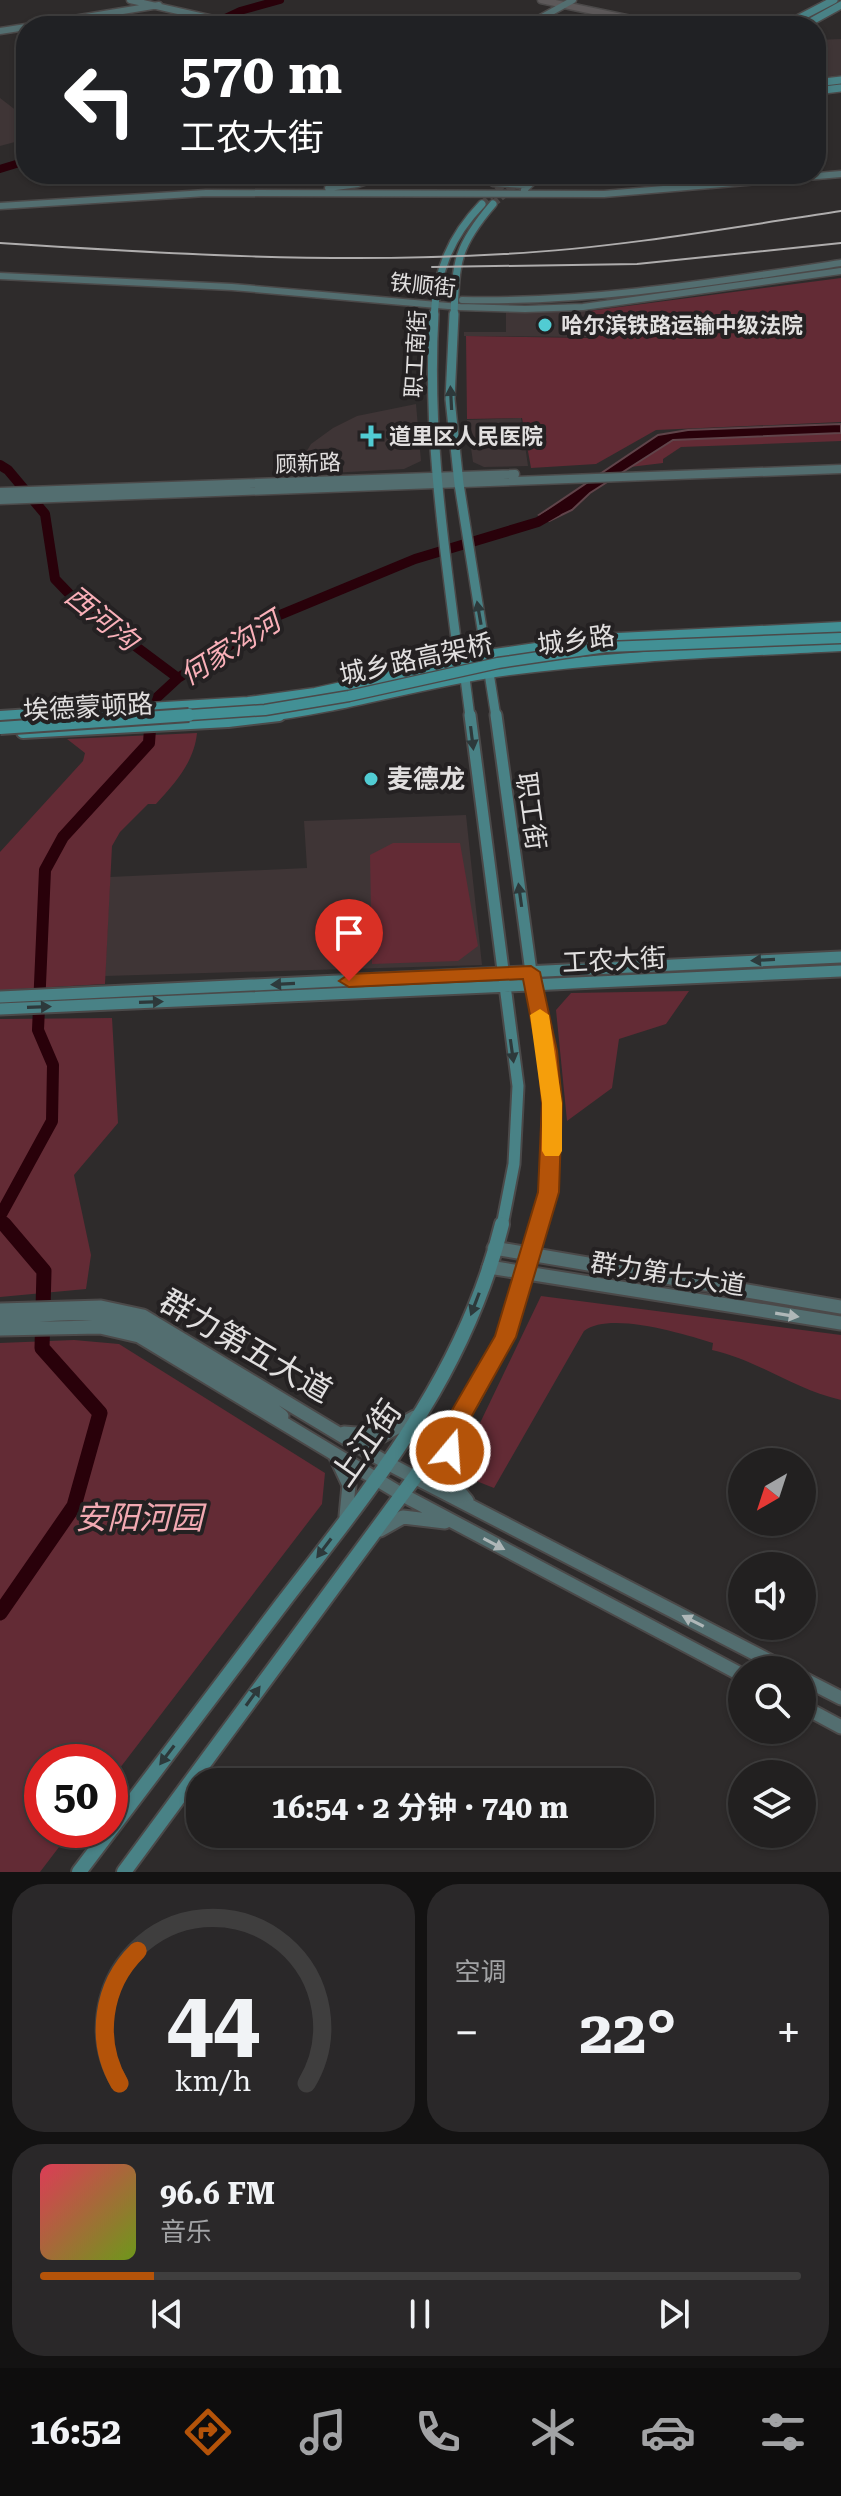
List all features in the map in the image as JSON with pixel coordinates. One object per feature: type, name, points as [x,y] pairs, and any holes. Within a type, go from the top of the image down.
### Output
[{"type":"highway","name":"城乡路","points":[[459,662],[598,639],[841,627]]},
{"type":"highway","name":"城乡路高架桥","points":[[0,725],[265,710],[349,696],[498,663],[606,647],[841,636]]},
{"type":"highway","name":"城乡路","points":[[178,724],[297,713],[490,673],[600,658],[841,646]]},
{"type":"highway","name":"埃德蒙顿路","points":[[0,725],[132,709],[315,693],[459,662]]},
{"type":"highway","name":"埃德蒙顿路","points":[[0,725],[131,727],[178,724]]},
{"type":"main road","points":[[130,0],[161,6]]},
{"type":"main road","points":[[137,0],[203,16]]},
{"type":"main road","points":[[803,16],[834,0]]},
{"type":"main road","points":[[546,16],[572,3]]},
{"type":"main road","points":[[550,16],[572,3]]},
{"type":"main road","points":[[821,16],[841,5]]},
{"type":"main road","points":[[106,16],[161,6]]},
{"type":"main road","points":[[101,16],[161,6]]},
{"type":"main road","points":[[261,191],[342,184]]},
{"type":"main road","points":[[309,190],[353,184]]},
{"type":"main road","points":[[483,197],[492,184]]},
{"type":"main road","points":[[261,191],[483,197],[521,186],[604,190],[679,184]]},
{"type":"main road","points":[[521,186],[619,193],[714,184]]},
{"type":"main road","points":[[0,205],[91,198],[309,190],[483,197]]},
{"type":"main road","name":"职工南街","points":[[459,662],[434,481],[429,398],[435,301],[446,254],[483,197]]},
{"type":"main road","name":"职工南街","points":[[487,655],[472,571],[450,399],[456,263],[474,226],[493,204]]},
{"type":"main road","name":"铁顺街","points":[[454,303],[591,297],[841,263]]},
{"type":"main road","name":"铁顺街","points":[[0,275],[232,287],[525,309],[583,307],[841,271]]},
{"type":"main road","name":"顾新路","points":[[731,470],[841,462]]},
{"type":"main road","name":"顾新路","points":[[0,500],[566,475],[841,469]]},
{"type":"main road","name":"顾新路","points":[[0,492],[434,481]]},
{"type":"main road","name":"职工街","points":[[487,655],[531,972]]},
{"type":"main road","name":"职工街","points":[[459,662],[465,678],[502,981]]},
{"type":"main road","name":"工农大街","points":[[502,981],[531,972],[841,957]]},
{"type":"main road","name":"工农大街","points":[[3,1003],[502,981],[534,986],[841,971]]},
{"type":"main road","name":"上江街","points":[[124,1872],[457,1422],[505,1337],[549,1192],[553,1145],[547,1051],[531,972]]},
{"type":"main road","name":"上江街","points":[[79,1872],[376,1479],[423,1411],[457,1350],[489,1267],[513,1183],[518,1145],[518,1086],[502,981]]},
{"type":"main road","name":"群力第七大道","points":[[494,1248],[841,1307]]},
{"type":"main road","name":"群力第七大道","points":[[489,1267],[841,1323]]},
{"type":"main road","name":"群力第五大道","points":[[0,1310],[86,1307],[117,1309],[143,1316],[387,1463],[760,1656]]},
{"type":"main road","points":[[0,1318],[91,1316],[128,1321],[150,1331],[268,1405],[304,1436]]},
{"type":"main road","name":"群力第五大道","points":[[0,1329],[113,1328],[139,1336],[401,1494],[728,1668]]},
{"type":"main road","points":[[336,1432],[381,1436],[423,1411]]},
{"type":"main road","points":[[457,1422],[447,1469],[457,1491],[478,1510]]},
{"type":"main road","points":[[332,1453],[351,1480],[351,1498],[344,1522]]},
{"type":"main road","points":[[369,1538],[403,1517],[431,1518],[460,1526]]},
{"type":"main road","points":[[816,1685],[841,1698]]},
{"type":"main road","points":[[816,1714],[841,1727]]},
{"type":"street","points":[[541,0],[572,3],[624,16]]},
{"type":"shaded area","points":[[841,39],[841,75],[826,77],[826,40]]},
{"type":"shaded area","points":[[0,98],[16,110],[16,142],[0,146]]},
{"type":"shaded area","points":[[585,309],[587,337],[464,336],[464,332],[506,332],[506,312]]},
{"type":"shaded area","name":"道里区人民医院","points":[[416,404],[421,461],[404,469],[292,475],[311,444],[333,428],[357,416]]},
{"type":"shaded area","points":[[521,418],[528,466],[484,467],[473,462],[467,420]]},
{"type":"shaded area","points":[[841,424],[841,433],[673,440],[590,493],[572,510],[549,521],[539,515],[658,435],[688,430]]},
{"type":"shaded area","points":[[466,815],[482,965],[105,976],[110,877],[307,868],[304,821]]},
{"type":"green space","points":[[841,278],[841,422],[656,430],[596,464],[531,468],[522,418],[467,419],[466,336],[590,338],[589,311]]},
{"type":"green space","points":[[841,433],[841,441],[681,447],[663,459],[663,463],[630,467],[673,440]]},
{"type":"green space","points":[[197,733],[192,753],[177,780],[156,804],[148,804],[120,832],[112,846],[105,984],[0,990],[0,852],[83,761],[85,753],[67,739]]},
{"type":"green space","points":[[393,843],[460,843],[478,946],[458,961],[372,964],[370,855]]},
{"type":"green space","points":[[689,991],[666,1024],[619,1039],[612,1088],[567,1121],[556,1010],[571,993]]},
{"type":"green space","points":[[112,1018],[118,1123],[74,1175],[91,1255],[86,1289],[0,1297],[0,1019]]},
{"type":"green space","points":[[541,1296],[841,1335],[841,1400],[712,1350],[713,1343],[647,1326],[596,1325],[584,1331],[494,1488],[456,1473]]},
{"type":"green space","name":"安阳河园","points":[[74,1340],[119,1344],[325,1473],[322,1504],[128,1757],[128,1744],[24,1744],[24,1848],[58,1848],[40,1872],[0,1872],[0,1343]]},
{"type":"waterway","name":"西河沟","points":[[229,16],[280,0]]},
{"type":"waterway","name":"西河沟","points":[[0,169],[16,164]]},
{"type":"waterway","name":"西河沟","points":[[0,465],[8,470],[45,514],[55,579],[79,604],[178,678]]},
{"type":"waterway","name":"何家沟河","points":[[178,678],[275,617],[415,559],[538,522],[557,511]]},
{"type":"waterway","name":"何家沟河","points":[[151,717],[152,702],[178,678]]},
{"type":"waterway","name":"何家沟河","points":[[0,1216],[52,1121],[53,1065],[38,1030],[45,870],[63,837],[149,743],[151,715]]},
{"type":"waterway","name":"何家沟河","points":[[0,1220],[5,1226]]},
{"type":"waterway","name":"何家沟河","points":[[0,1613],[74,1506],[100,1413],[42,1348],[44,1271],[4,1224]]},
{"type":"tunnel","points":[[482,204],[504,184]]},
{"type":"tunnel","points":[[493,204],[517,184]]},
{"type":"railway","points":[[0,243],[252,256],[441,257],[589,247],[841,211]]},
{"type":"railway","points":[[432,267],[637,264],[841,243]]},
{"type":"slow traffic","points":[[540,1015],[552,1103],[552,1151]]},
{"type":"place","name":"哈尔滨铁路运输中级法院","points":[[545,325]]},
{"type":"place","name":"道里区人民医院","points":[[371,436]]},
{"type":"place","name":"麦德龙","points":[[371,779]]},
{"type":"route","points":[[349,981],[531,972],[547,1051],[552,1103],[553,1145],[549,1192],[505,1337],[457,1422],[450,1451]]}]
